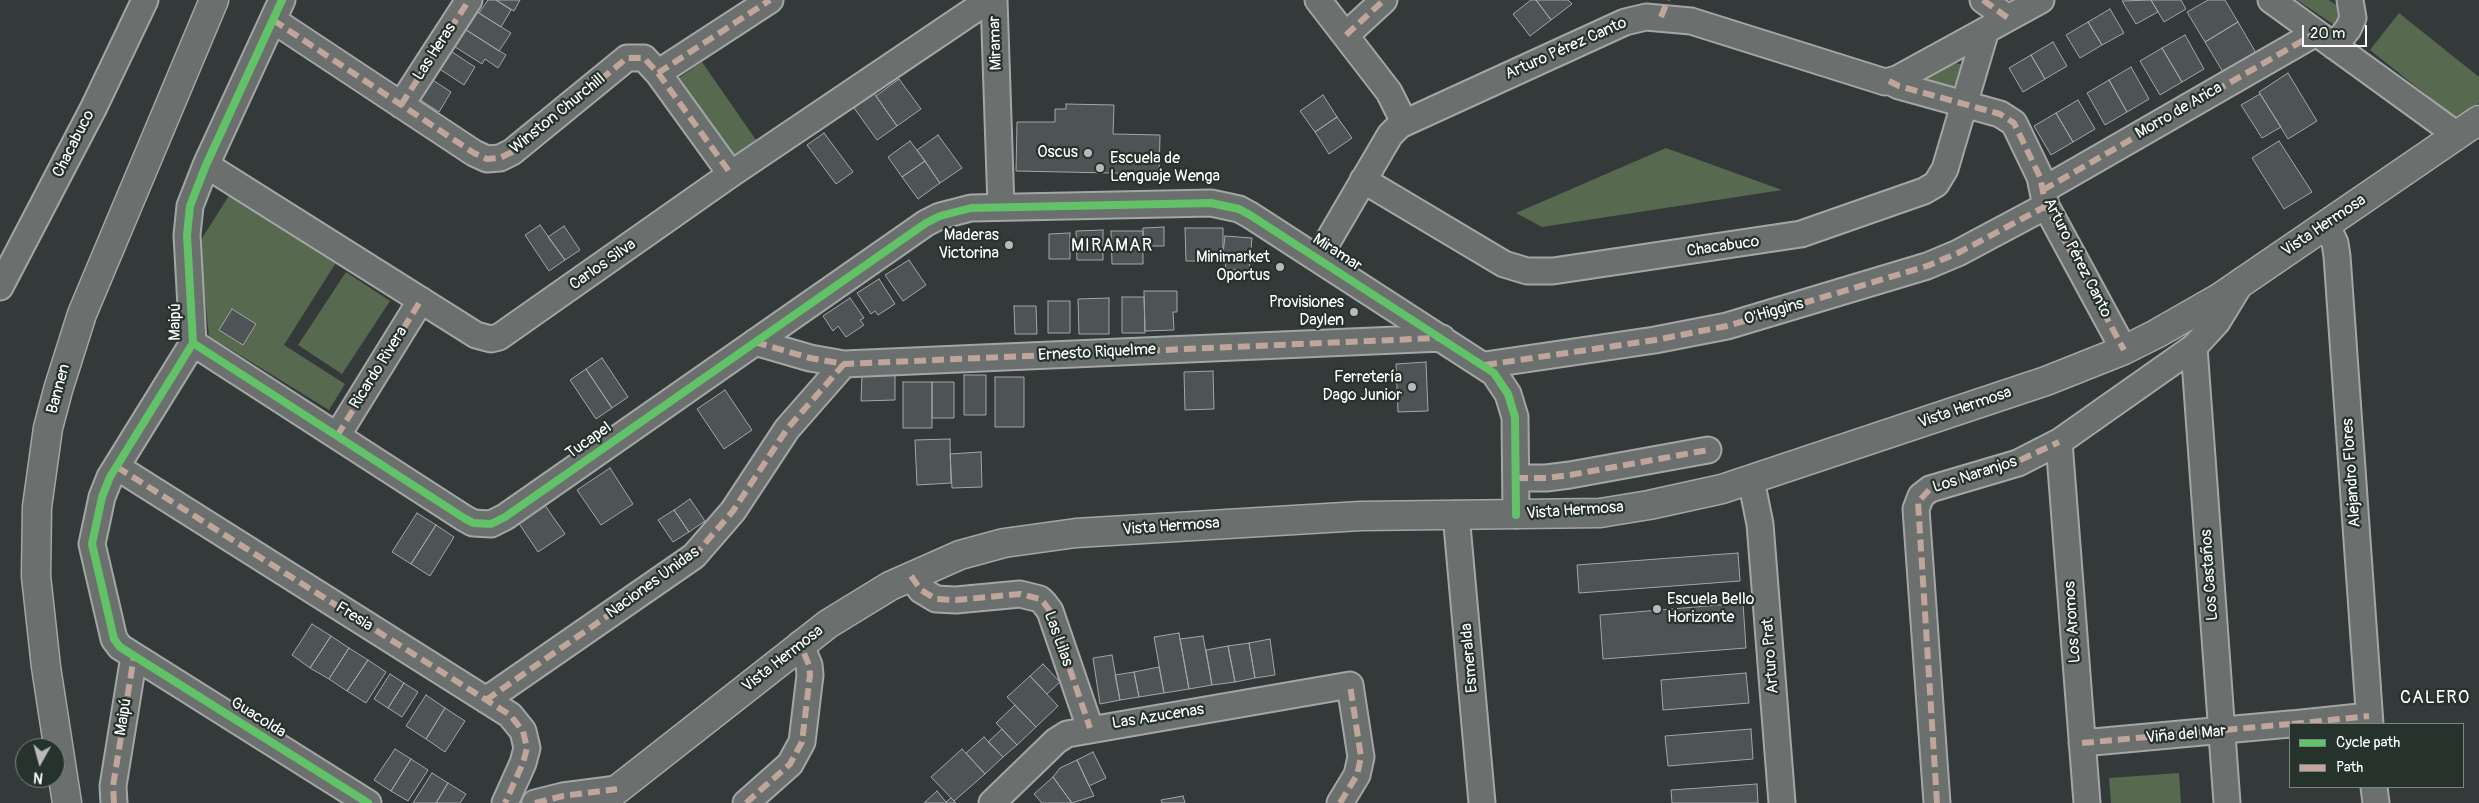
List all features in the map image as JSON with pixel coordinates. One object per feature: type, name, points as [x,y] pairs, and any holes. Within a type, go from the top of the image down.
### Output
[{"type":"main road","name":"Bannen","points":[[67,803],[43,648],[36,576],[37,507],[47,438],[58,390],[82,314],[214,0]]},
{"type":"main road","name":"Vista Hermosa","points":[[608,796],[800,644],[848,610],[911,576],[960,555],[985,548],[1050,536],[1304,519],[1456,514],[1516,515],[1616,510],[1682,499],[1751,480],[2046,381],[2124,350],[2187,318],[2468,127]]},
{"type":"street","name":"Chacabuco","points":[[0,287],[94,107],[146,0]]},
{"type":"street","name":"Las Heras","points":[[401,105],[469,0]]},
{"type":"street","points":[[658,73],[770,0]]},
{"type":"street","name":"Carlos Silva","points":[[206,165],[476,335],[491,339],[500,337],[731,174],[990,0]]},
{"type":"street","name":"Miramar","points":[[994,0],[1001,207],[1211,202],[1233,207],[1250,215],[1485,365],[1502,383],[1513,405],[1515,417],[1516,515]]},
{"type":"street","points":[[1318,0],[1389,92],[1404,122]]},
{"type":"street","points":[[1346,35],[1384,0]]},
{"type":"street","points":[[1983,0],[2008,18]]},
{"type":"street","points":[[1889,81],[2041,0]]},
{"type":"street","points":[[2271,0],[2325,39],[2468,127]]},
{"type":"street","points":[[2325,39],[2351,23],[2353,12],[2350,0]]},
{"type":"street","name":"Arturo Pérez Canto","points":[[1318,258],[1390,135],[1404,122],[1626,22],[1646,17],[1664,8],[1716,28],[1889,81],[1899,86],[2000,114],[2014,123],[2040,177],[2044,198],[2124,350]]},
{"type":"street","name":"Winston Churchill","points":[[278,10],[401,105],[480,157],[494,159],[512,152],[627,58],[644,58],[658,73],[731,174]]},
{"type":"street","name":"Maipú","points":[[114,803],[113,786],[134,656],[120,647],[114,639],[92,544],[102,497],[116,467],[193,343],[187,225],[190,206],[206,165],[278,10]]},
{"type":"street","name":"Chacabuco","points":[[1363,180],[1504,264],[1527,271],[1553,271],[1801,234],[1924,191],[1936,184],[1945,169],[1986,30]]},
{"type":"street","name":"Morro de Arica","points":[[2044,198],[2325,39]]},
{"type":"street","name":"O'Higgins","points":[[1485,365],[1655,340],[1727,326],[1927,266],[1958,253],[2044,198]]},
{"type":"street","name":"Tucapel","points":[[193,343],[464,518],[473,523],[491,524],[505,517],[926,223],[954,211],[1001,207]]},
{"type":"street","name":"Alejandro Flores","points":[[2326,224],[2335,243],[2337,256],[2370,720]]},
{"type":"street","name":"Los Naranjos","points":[[1937,803],[1918,502],[1930,489],[2003,468],[2059,442],[2194,347],[2217,322],[2242,281]]},
{"type":"street","name":"Ricardo Rivera","points":[[337,436],[421,300]]},
{"type":"street","name":"Ernesto Riquelme","points":[[755,342],[810,358],[844,364],[1442,338]]},
{"type":"street","name":"Los Castaños","points":[[2194,347],[2227,803]]},
{"type":"street","name":"Naciones Unidas","points":[[486,700],[694,556],[733,511],[786,429],[844,364]]},
{"type":"street","name":"Los Aromos","points":[[2059,442],[2087,803]]},
{"type":"street","points":[[1516,478],[1546,478],[1570,475],[1708,450]]},
{"type":"street","name":"Fresia","points":[[116,467],[486,700],[518,723],[526,740],[524,763],[505,803]]},
{"type":"street","name":"Arturo Prat","points":[[1751,480],[1760,524],[1782,803]]},
{"type":"street","name":"Esmeralda","points":[[1456,514],[1482,803]]},
{"type":"street","name":"Las Lilas","points":[[911,576],[921,590],[936,599],[956,600],[1020,594],[1040,599],[1044,602],[1050,611],[1090,728]]},
{"type":"street","points":[[746,803],[790,764],[798,751],[803,732],[810,675],[807,659],[800,644]]},
{"type":"street","name":"Guacolda","points":[[134,656],[368,803]]},
{"type":"street","name":"Las Azucenas","points":[[992,803],[1056,741],[1067,734],[1090,728],[1350,685],[1361,757],[1357,775],[1340,803]]},
{"type":"street","name":"Viña del Mar","points":[[2311,723],[2370,720]]},
{"type":"street","name":"Viña del Mar","points":[[2082,743],[2222,732],[2289,724]]},
{"type":"street","points":[[2374,788],[2376,803]]},
{"type":"street","points":[[535,803],[563,796],[608,796]]},
{"type":"green space","points":[[2297,0],[2329,0],[2346,12],[2336,26]]},
{"type":"green space","points":[[2399,13],[2479,77],[2479,103],[2458,120],[2370,50]]},
{"type":"green space","points":[[702,62],[756,140],[730,158],[676,80]]},
{"type":"green space","points":[[1955,63],[1965,65],[1957,92],[1922,81]]},
{"type":"green space","points":[[1666,148],[1782,190],[1542,227],[1516,213]]},
{"type":"green space","points":[[230,194],[337,261],[284,345],[345,384],[329,410],[209,336],[199,243]]},
{"type":"green space","points":[[346,272],[390,301],[342,374],[298,345]]},
{"type":"green space","points":[[2179,773],[2181,803],[2111,803],[2109,778]]},
{"type":"building","points":[[488,0],[496,0],[511,10],[501,27],[479,13]]},
{"type":"building","points":[[496,0],[520,0],[514,11]]},
{"type":"building","points":[[1531,0],[1536,0],[1551,20],[1530,36],[1513,14]]},
{"type":"building","points":[[1536,0],[1568,0],[1572,4],[1551,20]]},
{"type":"building","points":[[2151,0],[2181,0],[2186,9],[2164,22]]},
{"type":"building","points":[[2151,0],[2158,12],[2136,24],[2122,1]]},
{"type":"building","points":[[2208,0],[2225,0],[2238,22],[2205,42],[2187,12]]},
{"type":"building","points":[[2110,9],[2124,33],[2102,45],[2088,22]]},
{"type":"building","points":[[474,10],[511,33],[499,51],[463,28]]},
{"type":"building","points":[[2088,22],[2102,45],[2080,58],[2066,35]]},
{"type":"building","points":[[2238,22],[2256,53],[2223,72],[2205,42]]},
{"type":"building","points":[[463,28],[506,55],[498,68],[485,59],[482,64],[452,45]]},
{"type":"building","points":[[2185,35],[2204,69],[2182,82],[2162,48]]},
{"type":"building","points":[[2053,42],[2067,66],[2045,79],[2031,55]]},
{"type":"building","points":[[2162,48],[2182,82],[2160,95],[2140,61]]},
{"type":"building","points":[[449,50],[475,67],[464,85],[438,68]]},
{"type":"building","points":[[2031,55],[2045,79],[2023,92],[2009,68]]},
{"type":"building","points":[[2131,67],[2149,99],[2127,112],[2109,80]]},
{"type":"building","points":[[2288,73],[2317,121],[2288,139],[2259,92]]},
{"type":"building","points":[[431,79],[451,92],[439,112],[419,99]]},
{"type":"building","points":[[899,79],[921,109],[897,126],[876,96]]},
{"type":"building","points":[[2109,80],[2127,112],[2105,125],[2087,93]]},
{"type":"building","points":[[874,93],[897,126],[877,140],[854,108]]},
{"type":"building","points":[[2260,94],[2281,127],[2262,138],[2241,105]]},
{"type":"building","points":[[1323,95],[1337,117],[1315,132],[1300,111]]},
{"type":"building","points":[[2078,100],[2095,129],[2073,142],[2056,113]]},
{"type":"building","name":"Oscus","points":[[1066,104],[1114,105],[1113,134],[1160,135],[1159,174],[1016,171],[1017,122],[1055,122],[1055,109],[1066,109]]},
{"type":"building","points":[[2056,113],[2073,142],[2051,155],[2034,126]]},
{"type":"building","points":[[1337,117],[1352,138],[1329,154],[1315,132]]},
{"type":"building","points":[[824,133],[853,172],[836,184],[807,145]]},
{"type":"building","points":[[938,135],[962,168],[940,183],[917,150]]},
{"type":"building","points":[[910,141],[925,161],[902,177],[888,157]]},
{"type":"building","points":[[2279,141],[2312,192],[2284,209],[2252,158]]},
{"type":"building","points":[[925,161],[940,183],[918,199],[902,177]]},
{"type":"building","points":[[540,225],[565,260],[549,271],[525,235]]},
{"type":"building","points":[[564,226],[580,250],[565,260],[548,237]]},
{"type":"building","points":[[1164,227],[1164,246],[1143,246],[1143,228]]},
{"type":"building","points":[[1185,228],[1223,228],[1223,255],[1196,256],[1196,261],[1186,261]]},
{"type":"building","points":[[1103,230],[1103,260],[1077,260],[1076,231]]},
{"type":"building","points":[[1111,231],[1143,231],[1143,264],[1112,264]]},
{"type":"building","points":[[1070,233],[1070,259],[1049,259],[1049,234]]},
{"type":"building","points":[[1225,236],[1252,238],[1249,271],[1225,269],[1227,254],[1223,254]]},
{"type":"building","points":[[909,260],[926,285],[903,301],[885,275]]},
{"type":"building","points":[[879,279],[895,304],[878,315],[875,311],[871,314],[857,293]]},
{"type":"building","points":[[1144,291],[1177,291],[1177,312],[1173,312],[1174,330],[1145,331]]},
{"type":"building","points":[[1122,297],[1144,297],[1145,333],[1122,333]]},
{"type":"building","points":[[850,298],[864,318],[860,320],[864,325],[846,337],[838,326],[833,331],[823,316]]},
{"type":"building","points":[[1109,298],[1109,334],[1079,334],[1078,299]]},
{"type":"building","points":[[1048,301],[1070,301],[1070,333],[1048,333]]},
{"type":"building","points":[[1014,306],[1036,306],[1037,334],[1015,334]]},
{"type":"building","points":[[232,309],[256,324],[243,345],[219,330]]},
{"type":"building","points":[[602,358],[628,397],[612,408],[586,369]]},
{"type":"building","name":"Ferretería Dago Junior","points":[[1426,362],[1428,411],[1398,412],[1396,364]]},
{"type":"building","points":[[586,369],[612,408],[596,419],[570,380]]},
{"type":"building","points":[[1213,371],[1214,409],[1185,410],[1184,372]]},
{"type":"building","points":[[862,375],[895,375],[895,400],[861,401]]},
{"type":"building","points":[[964,375],[986,375],[986,415],[964,415]]},
{"type":"building","points":[[995,377],[1024,377],[1024,427],[995,427]]},
{"type":"building","points":[[903,382],[932,382],[932,428],[903,428]]},
{"type":"building","points":[[932,382],[954,382],[954,418],[932,418]]},
{"type":"building","points":[[725,390],[752,430],[724,449],[697,409]]},
{"type":"building","points":[[950,439],[951,483],[917,485],[915,440]]},
{"type":"building","points":[[981,452],[982,487],[952,488],[950,454]]},
{"type":"building","points":[[610,468],[633,504],[601,525],[577,490]]},
{"type":"building","points":[[690,499],[705,521],[689,532],[674,510]]},
{"type":"building","points":[[544,504],[565,534],[538,552],[518,522]]},
{"type":"building","points":[[674,510],[689,532],[673,542],[658,520]]},
{"type":"building","points":[[417,513],[436,525],[411,564],[392,552]]},
{"type":"building","points":[[436,525],[454,537],[430,576],[411,564]]},
{"type":"building","points":[[1738,553],[1740,581],[1579,593],[1577,565]]},
{"type":"building","points":[[1743,603],[1746,648],[1603,659],[1600,615]]},
{"type":"building","points":[[312,624],[331,636],[310,668],[292,655]]},
{"type":"building","points":[[1179,633],[1189,689],[1164,693],[1154,637]]},
{"type":"building","points":[[331,636],[349,648],[329,679],[310,668]]},
{"type":"building","points":[[1203,636],[1212,685],[1189,689],[1180,639]]},
{"type":"building","points":[[1270,639],[1275,675],[1255,678],[1249,643]]},
{"type":"building","points":[[1249,643],[1255,678],[1235,682],[1228,646]]},
{"type":"building","points":[[1228,646],[1235,682],[1212,685],[1206,650]]},
{"type":"building","points":[[349,648],[368,660],[347,691],[329,679]]},
{"type":"building","points":[[1112,655],[1120,700],[1100,704],[1093,658]]},
{"type":"building","points":[[368,660],[386,672],[366,703],[347,691]]},
{"type":"building","points":[[1043,664],[1060,682],[1047,694],[1030,676]]},
{"type":"building","points":[[1159,667],[1164,693],[1139,697],[1134,672]]},
{"type":"building","points":[[1134,672],[1139,697],[1120,700],[1115,675]]},
{"type":"building","points":[[1746,673],[1749,703],[1663,710],[1661,680]]},
{"type":"building","points":[[390,674],[404,683],[388,708],[374,699]]},
{"type":"building","points":[[1030,676],[1058,706],[1036,727],[1007,697]]},
{"type":"building","points":[[404,683],[418,692],[402,717],[388,708]]},
{"type":"building","points":[[426,695],[445,708],[426,739],[406,726]]},
{"type":"building","points":[[1015,705],[1036,727],[1017,745],[996,723]]},
{"type":"building","points":[[445,708],[465,721],[445,752],[426,739]]},
{"type":"building","points":[[1002,729],[1017,745],[1003,757],[988,742]]},
{"type":"building","points":[[1751,729],[1753,759],[1668,766],[1665,736]]},
{"type":"building","points":[[984,737],[1003,757],[985,774],[966,753]]},
{"type":"building","points":[[395,749],[411,759],[391,791],[374,780]]},
{"type":"building","points":[[962,749],[985,774],[954,801],[931,777]]},
{"type":"building","points":[[1093,752],[1106,778],[1089,786],[1077,760]]},
{"type":"building","points":[[411,759],[428,770],[408,801],[391,791]]},
{"type":"building","points":[[1077,760],[1094,796],[1072,803],[1053,777],[1060,768]]},
{"type":"building","points":[[432,773],[448,783],[436,803],[413,803]]},
{"type":"building","points":[[1053,777],[1072,803],[1042,803],[1034,794]]},
{"type":"building","points":[[448,783],[466,794],[460,803],[436,803]]},
{"type":"building","points":[[1757,784],[1758,803],[1672,803],[1671,790]]},
{"type":"building","points":[[937,791],[946,802],[951,798],[956,803],[924,803]]},
{"type":"building","points":[[1183,796],[1185,803],[1162,803],[1161,800]]},
{"type":"marked path","points":[[401,105],[469,0]]},
{"type":"marked path","points":[[658,73],[770,0]]},
{"type":"marked path","points":[[1346,35],[1384,0]]},
{"type":"marked path","points":[[1661,17],[1668,0]]},
{"type":"marked path","points":[[1983,0],[2008,18]]},
{"type":"marked path","points":[[273,20],[474,153],[487,159],[500,158],[512,152],[627,58],[644,58],[658,73],[731,174]]},
{"type":"marked path","points":[[2043,190],[2316,33]]},
{"type":"marked path","points":[[1889,81],[1899,86],[2000,114],[2014,123],[2040,177],[2046,206],[2124,350]]},
{"type":"marked path","points":[[1485,365],[1655,340],[1727,326],[1927,266],[1958,253],[2046,206]]},
{"type":"marked path","points":[[337,436],[421,300]]},
{"type":"marked path","points":[[755,342],[810,358],[844,364],[1437,338]]},
{"type":"marked path","points":[[486,700],[694,556],[733,511],[787,429],[844,364]]},
{"type":"marked path","points":[[1937,803],[1918,502],[1930,489],[2003,468],[2059,442]]},
{"type":"marked path","points":[[1516,478],[1546,478],[1570,475],[1708,450]]},
{"type":"marked path","points":[[117,467],[510,715],[523,731],[527,748],[523,763],[505,803]]},
{"type":"marked path","points":[[911,576],[921,590],[936,599],[956,600],[1020,594],[1040,599],[1050,611],[1090,728]]},
{"type":"marked path","points":[[746,803],[790,764],[802,742],[810,675],[809,665],[800,644]]},
{"type":"marked path","points":[[114,803],[113,786],[134,656]]},
{"type":"marked path","points":[[1340,803],[1357,775],[1361,757],[1350,685]]},
{"type":"marked path","points":[[2302,723],[2369,716]]},
{"type":"marked path","points":[[2082,743],[2289,724]]},
{"type":"marked path","points":[[535,803],[563,796],[617,789]]},
{"type":"cycle path","points":[[282,0],[206,165],[190,206],[187,235],[193,343],[110,477],[102,497],[92,544],[114,639],[120,647],[368,803]]},
{"type":"cycle path","points":[[193,343],[464,518],[473,523],[491,524],[505,517],[926,223],[940,216],[971,208],[1211,203],[1239,209],[1250,215],[1494,373],[1508,394],[1515,417],[1516,515]]},
{"type":"place","name":"Oscus","points":[[1088,153]]},
{"type":"place","name":"Escuela de Lenguaje Wenga","points":[[1100,168]]},
{"type":"place","name":"Maderas Victorina","points":[[1009,245]]},
{"type":"place","name":"Minimarket Oportus","points":[[1280,267]]},
{"type":"place","name":"Provisiones Daylen","points":[[1354,312]]},
{"type":"place","name":"Ferretería Dago Junior","points":[[1412,387]]},
{"type":"place","name":"Escuela Bello Horizonte","points":[[1657,609]]},
{"type":"district","name":"MIRAMAR","points":[[1112,246]]},
{"type":"district","name":"CALERO","points":[[2435,698]]}]
